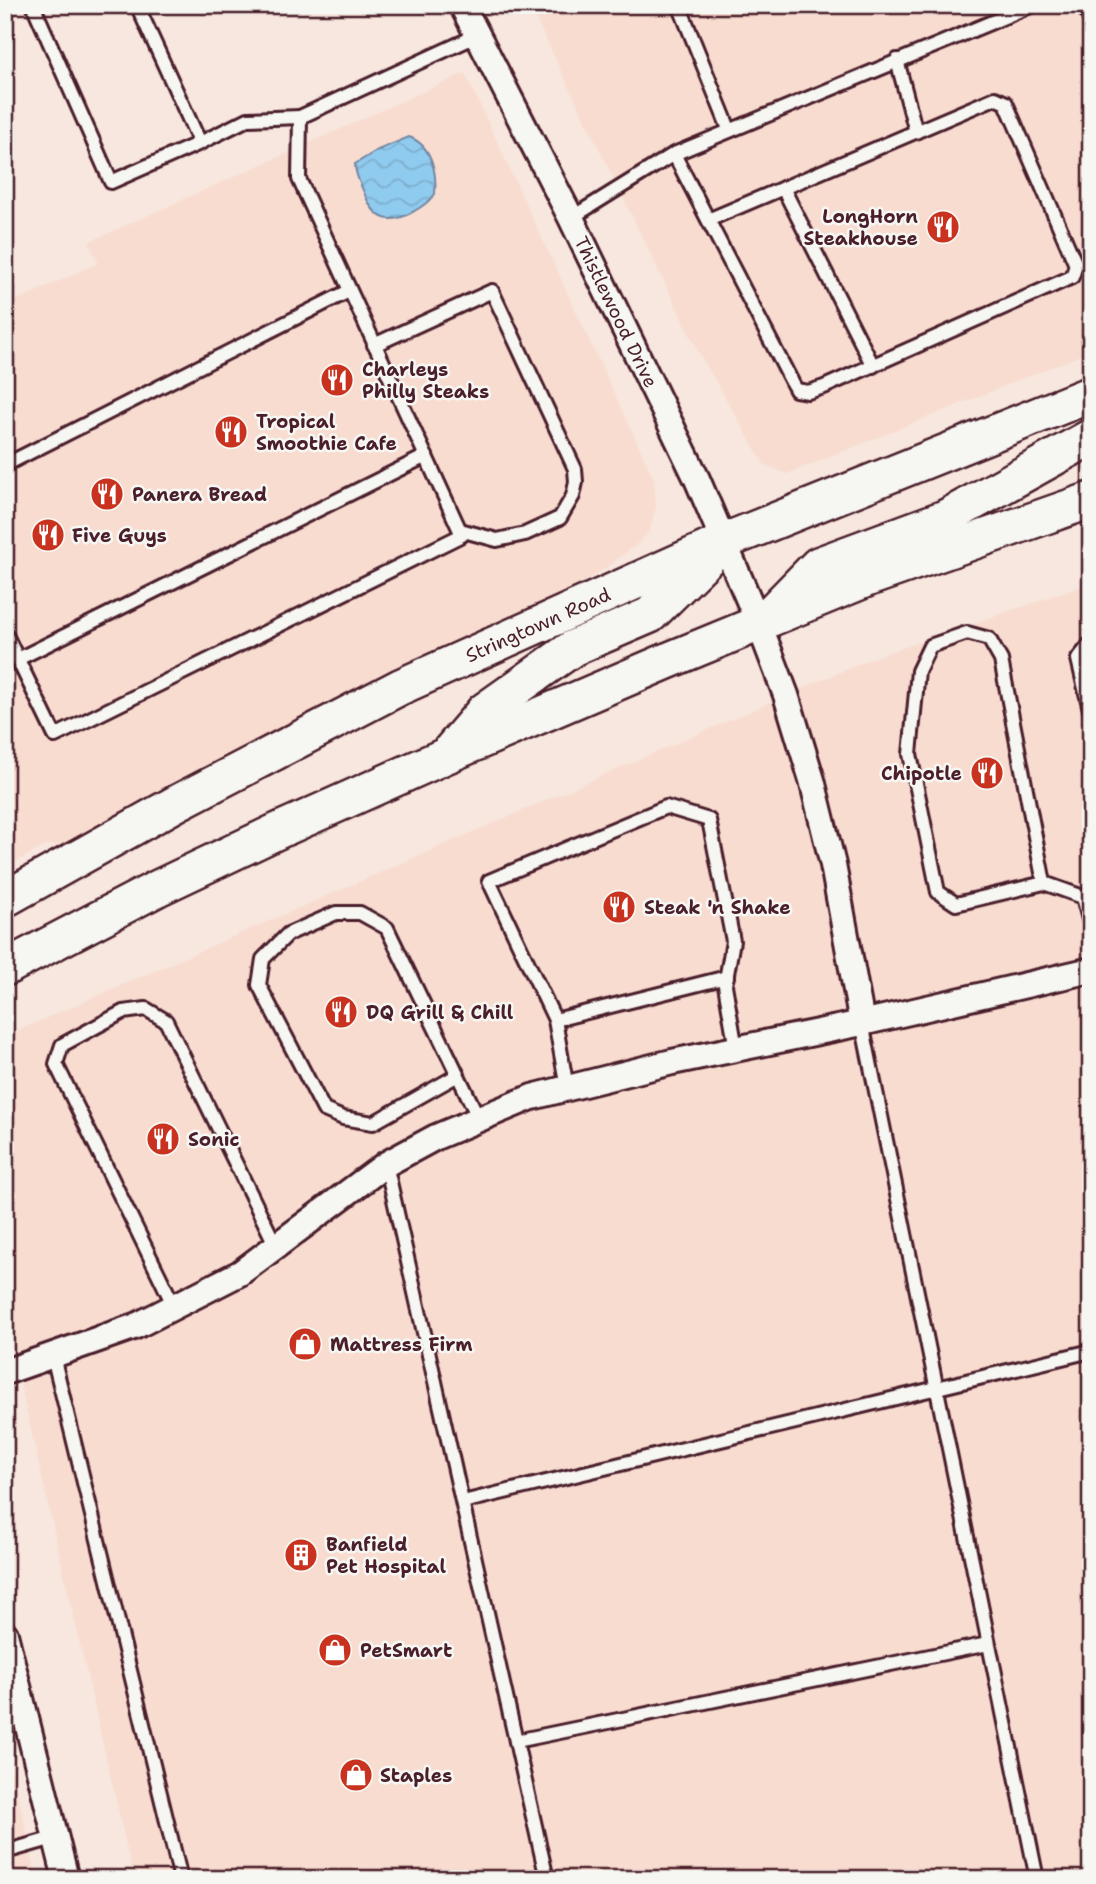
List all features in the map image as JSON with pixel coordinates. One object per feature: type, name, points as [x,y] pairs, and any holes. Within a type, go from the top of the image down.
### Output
[{"type":"main road","name":"Stringtown Road","points":[[5,899],[177,803],[400,687],[725,541],[1091,394]]},
{"type":"main road","points":[[759,624],[818,565],[945,518],[1091,438]]},
{"type":"main road","points":[[5,968],[158,888],[445,756],[869,578],[1091,500]]},
{"type":"main road","points":[[445,756],[484,710],[573,648],[650,615],[725,541]]},
{"type":"street","name":"Thistlewood Drive","points":[[462,5],[571,218],[725,541],[759,624],[786,695],[812,780],[833,865],[862,1023]]},
{"type":"street","points":[[5,1372],[136,1326],[240,1273],[387,1164],[436,1137],[532,1097],[1091,970]]},
{"type":"street","points":[[5,1634],[66,1879]]},
{"type":"lane","points":[[33,5],[111,182],[248,119],[300,117],[476,36]]},
{"type":"lane","points":[[137,5],[200,143]]},
{"type":"lane","points":[[678,5],[729,129]]},
{"type":"lane","points":[[571,218],[674,154],[1033,5]]},
{"type":"lane","points":[[1084,5],[1091,22]]},
{"type":"lane","points":[[897,60],[916,132]]},
{"type":"lane","points":[[674,154],[708,220],[796,390],[808,392],[873,366],[1072,277],[1076,265],[1006,103],[995,98],[708,220]]},
{"type":"lane","points":[[5,633],[55,736],[462,534],[299,179],[300,117]]},
{"type":"lane","points":[[783,188],[873,366]]},
{"type":"lane","points":[[5,464],[349,291]]},
{"type":"lane","points":[[374,345],[492,291],[575,469],[573,496],[560,518],[525,534],[497,540],[460,530]]},
{"type":"lane","points":[[18,659],[426,456]]},
{"type":"lane","points":[[1044,883],[1001,660],[989,639],[967,633],[930,646],[918,671],[910,754],[938,892],[956,904],[1044,883],[1086,892],[1091,927]]},
{"type":"lane","points":[[1091,643],[1078,659],[1091,714]]},
{"type":"lane","points":[[568,1088],[555,1020],[489,881],[666,807],[709,820],[733,941],[726,985],[736,1049]]},
{"type":"lane","points":[[458,1075],[373,1123],[343,1118],[324,1110],[259,985],[263,959],[288,934],[336,913],[360,913],[387,928],[458,1075],[479,1119]]},
{"type":"lane","points":[[555,1020],[727,977]]},
{"type":"lane","points":[[174,1306],[56,1064],[62,1045],[123,1012],[146,1009],[166,1021],[276,1246]]},
{"type":"lane","points":[[862,1023],[1037,1879]]},
{"type":"lane","points":[[387,1164],[547,1879]]},
{"type":"lane","points":[[463,1502],[1091,1351]]},
{"type":"lane","points":[[53,1356],[181,1879]]},
{"type":"lane","points":[[516,1741],[988,1644]]},
{"type":"lane","points":[[5,1852],[57,1837]]},
{"type":"shaded area","points":[[529,5],[1091,5],[1091,351],[787,474],[764,464],[698,351]]},
{"type":"shaded area","points":[[465,73],[654,479],[656,507],[649,532],[635,546],[594,576],[172,787],[71,845],[47,845],[5,867],[5,306],[98,263],[89,242]]},
{"type":"shaded area","points":[[1091,583],[1091,1879],[134,1879],[5,1317],[5,1036],[870,659]]},
{"type":"shaded area","points":[[5,1739],[26,1830],[37,1879],[5,1879]]},
{"type":"water","points":[[409,137],[423,146],[428,153],[434,169],[435,194],[418,209],[388,219],[375,212],[368,202],[355,164],[378,150]]},
{"type":"place","name":"LongHorn Steakhouse","points":[[943,227]]},
{"type":"place","name":"Charleys Philly Steaks","points":[[337,380]]},
{"type":"place","name":"Tropical Smoothie Cafe","points":[[231,432]]},
{"type":"place","name":"Panera Bread","points":[[107,494]]},
{"type":"place","name":"Five Guys","points":[[48,535]]},
{"type":"place","name":"Chipotle","points":[[987,773]]},
{"type":"place","name":"Steak 'n Shake","points":[[619,907]]},
{"type":"place","name":"DQ Grill & Chill","points":[[341,1012]]},
{"type":"place","name":"Sonic","points":[[163,1139]]},
{"type":"place","name":"Mattress Firm","points":[[305,1344]]},
{"type":"place","name":"Banfield Pet Hospital","points":[[301,1555]]},
{"type":"place","name":"PetSmart","points":[[335,1650]]},
{"type":"place","name":"Staples","points":[[356,1775]]}]
